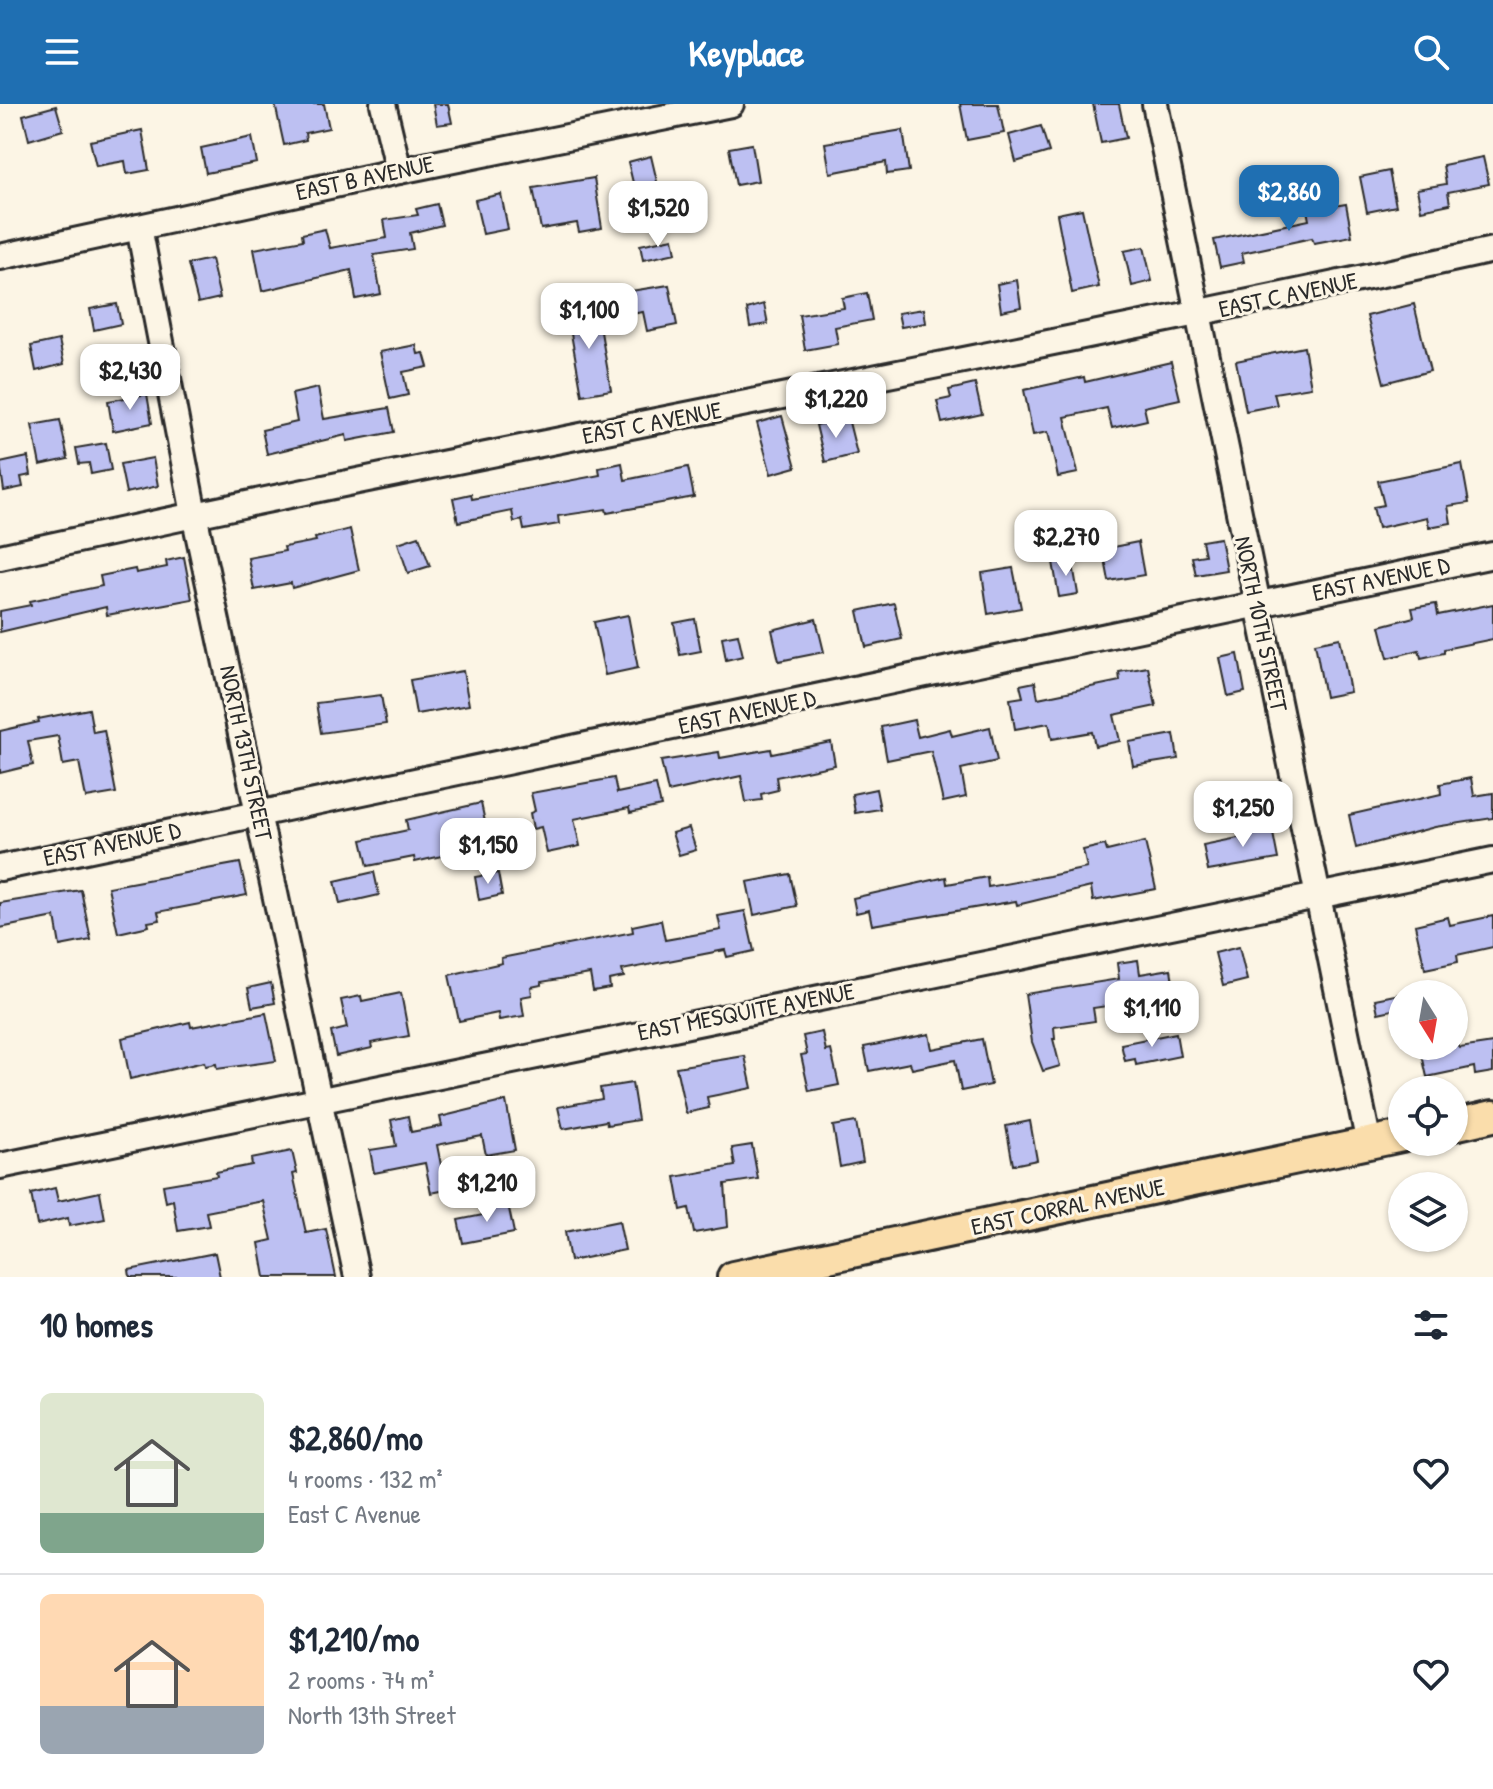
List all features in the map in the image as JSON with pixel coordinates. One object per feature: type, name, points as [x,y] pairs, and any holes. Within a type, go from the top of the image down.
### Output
[{"type":"main road","points":[[1468,1122],[1493,1116]]},
{"type":"main road","name":"EAST CORRAL AVENUE","points":[[733,1277],[1388,1139]]},
{"type":"street","points":[[383,104],[399,171]]},
{"type":"street","name":"EAST B AVENUE","points":[[0,257],[399,171],[731,104]]},
{"type":"street","name":"NORTH 10TH STREET","points":[[1155,104],[1369,1144]]},
{"type":"street","name":"NORTH 13TH STREET","points":[[139,227],[194,514],[357,1277]]},
{"type":"street","name":"EAST C AVENUE","points":[[0,557],[194,514],[1198,315],[1493,250]]},
{"type":"street","name":"EAST AVENUE D","points":[[0,868],[1493,555]]},
{"type":"street","name":"EAST MESQUITE AVENUE","points":[[0,1166],[1493,860]]},
{"type":"building","points":[[275,104],[324,104],[329,128],[305,133],[306,140],[284,145]]},
{"type":"building","points":[[433,104],[448,104],[452,123],[437,125]]},
{"type":"building","points":[[960,104],[998,104],[1004,133],[967,140]]},
{"type":"building","points":[[1093,104],[1119,104],[1126,138],[1101,143]]},
{"type":"building","points":[[56,106],[63,130],[29,140],[23,115]]},
{"type":"building","points":[[1041,126],[1049,152],[1016,162],[1009,135]]},
{"type":"building","points":[[142,130],[149,170],[127,174],[125,161],[96,166],[90,141]]},
{"type":"building","points":[[903,130],[909,171],[887,174],[886,162],[830,173],[825,143]]},
{"type":"building","points":[[252,137],[257,163],[206,173],[201,148]]},
{"type":"building","points":[[752,144],[758,181],[736,185],[729,148]]},
{"type":"building","points":[[651,156],[663,207],[640,212],[628,162]]},
{"type":"building","points":[[1483,157],[1489,184],[1448,192],[1450,204],[1421,210],[1417,189],[1446,184],[1443,165]]},
{"type":"building","points":[[1389,171],[1396,206],[1367,212],[1360,177]]},
{"type":"building","points":[[594,178],[602,228],[579,232],[577,223],[541,229],[533,188]]},
{"type":"building","points":[[501,194],[508,229],[483,234],[475,200]]},
{"type":"building","points":[[1333,200],[1334,206],[1346,204],[1352,236],[1314,243],[1312,238],[1242,253],[1244,262],[1220,267],[1214,240],[1309,220],[1306,205]]},
{"type":"building","points":[[437,204],[442,225],[410,233],[413,249],[374,255],[381,294],[356,299],[351,270],[262,291],[254,249],[303,240],[302,234],[325,229],[330,248],[387,238],[384,220],[418,215],[416,209]]},
{"type":"building","points":[[1082,209],[1099,287],[1072,293],[1057,214]]},
{"type":"building","points":[[673,238],[676,253],[643,260],[640,245]]},
{"type":"building","points":[[1144,247],[1152,281],[1132,286],[1124,251]]},
{"type":"building","points":[[211,259],[220,298],[198,303],[188,264]]},
{"type":"building","points":[[1017,280],[1021,307],[1001,311],[997,284]]},
{"type":"building","points":[[669,285],[677,325],[647,331],[643,312],[603,316],[599,296]]},
{"type":"building","points":[[867,293],[872,320],[835,327],[838,344],[805,350],[799,315],[844,308],[842,298]]},
{"type":"building","points":[[117,304],[121,324],[94,330],[90,309]]},
{"type":"building","points":[[764,304],[768,324],[750,327],[747,309]]},
{"type":"building","points":[[1414,304],[1430,371],[1384,383],[1367,316]]},
{"type":"building","points":[[571,306],[598,314],[611,390],[582,395],[570,328],[566,327]]},
{"type":"building","points":[[924,309],[926,323],[901,327],[898,313]]},
{"type":"building","points":[[59,340],[64,364],[36,371],[31,346]]},
{"type":"building","points":[[416,345],[418,354],[424,353],[428,367],[403,372],[408,395],[390,399],[380,352]]},
{"type":"building","points":[[1304,347],[1311,387],[1274,393],[1277,405],[1246,411],[1236,361]]},
{"type":"building","points":[[1171,362],[1180,399],[1144,407],[1147,420],[1112,428],[1107,408],[1065,417],[1078,473],[1058,477],[1048,432],[1033,435],[1024,390],[1084,377],[1085,382]]},
{"type":"building","points":[[975,384],[982,414],[942,423],[937,401],[951,398],[949,390]]},
{"type":"building","points":[[318,388],[324,419],[389,408],[394,432],[347,441],[346,435],[267,454],[262,430],[297,422],[292,394]]},
{"type":"building","points":[[147,394],[152,423],[113,431],[108,401]]},
{"type":"building","points":[[782,416],[796,467],[771,474],[757,423]]},
{"type":"building","points":[[848,418],[857,454],[825,462],[816,425]]},
{"type":"building","points":[[60,420],[68,459],[40,465],[32,425]]},
{"type":"building","points":[[106,443],[111,470],[91,474],[89,463],[79,464],[76,448]]},
{"type":"building","points":[[28,457],[31,475],[21,477],[23,487],[4,491],[0,463]]},
{"type":"building","points":[[153,458],[158,486],[126,493],[120,464]]},
{"type":"building","points":[[622,463],[625,480],[688,467],[694,497],[607,513],[606,509],[558,516],[559,524],[524,530],[522,520],[514,522],[512,511],[458,522],[453,498],[471,494],[472,499],[600,475],[599,468]]},
{"type":"building","points":[[1462,464],[1469,503],[1448,506],[1451,523],[1429,527],[1427,517],[1378,528],[1373,507],[1384,505],[1378,481]]},
{"type":"building","points":[[350,529],[359,570],[292,588],[291,583],[254,590],[248,558],[285,551],[284,547],[316,541],[315,538]]},
{"type":"building","points":[[419,536],[430,566],[408,573],[398,543]]},
{"type":"building","points":[[1220,538],[1226,570],[1196,575],[1192,557],[1205,555],[1202,541]]},
{"type":"building","points":[[1138,542],[1144,575],[1109,581],[1103,549]]},
{"type":"building","points":[[184,557],[192,599],[107,615],[106,607],[0,632],[0,611],[31,605],[30,601],[102,586],[100,576],[167,567],[166,561]]},
{"type":"building","points":[[1072,559],[1078,594],[1059,597],[1053,562]]},
{"type":"building","points":[[1013,568],[1021,608],[988,614],[982,573]]},
{"type":"building","points":[[894,603],[902,639],[866,647],[858,611]]},
{"type":"building","points":[[1436,604],[1438,615],[1493,604],[1493,639],[1444,649],[1444,653],[1421,658],[1419,650],[1388,658],[1380,626],[1414,617],[1412,608]]},
{"type":"building","points":[[628,615],[638,668],[605,675],[594,622]]},
{"type":"building","points":[[695,619],[701,651],[680,655],[674,623]]},
{"type":"building","points":[[816,619],[824,652],[779,661],[772,630]]},
{"type":"building","points":[[738,634],[743,656],[726,660],[722,637]]},
{"type":"building","points":[[1340,638],[1350,692],[1325,697],[1315,643]]},
{"type":"building","points":[[1238,654],[1245,692],[1228,696],[1220,658]]},
{"type":"building","points":[[1148,667],[1156,706],[1114,715],[1120,741],[1095,746],[1092,732],[1052,739],[1049,723],[1015,729],[1010,699],[1023,697],[1020,685],[1035,682],[1038,698],[1120,681],[1119,672]]},
{"type":"building","points":[[463,671],[469,705],[416,714],[410,680]]},
{"type":"building","points":[[381,695],[386,724],[321,733],[316,703]]},
{"type":"building","points":[[89,709],[93,732],[104,730],[116,793],[86,798],[79,762],[63,765],[58,736],[28,741],[33,765],[0,773],[0,731],[39,722],[38,719]]},
{"type":"building","points":[[914,720],[918,737],[950,729],[952,736],[990,727],[997,761],[961,769],[966,797],[943,802],[931,751],[887,760],[881,727]]},
{"type":"building","points":[[1174,734],[1178,759],[1133,766],[1129,742]]},
{"type":"building","points":[[831,742],[835,765],[776,777],[778,790],[761,794],[762,800],[746,802],[741,776],[668,792],[661,761],[719,752],[720,758],[771,749],[772,754]]},
{"type":"building","points":[[614,778],[617,793],[656,785],[661,806],[630,813],[629,808],[574,819],[580,846],[547,853],[541,827],[533,829],[530,813],[535,811],[531,793]]},
{"type":"building","points":[[1471,778],[1474,796],[1493,793],[1493,818],[1435,827],[1356,848],[1349,815],[1441,794],[1440,784]]},
{"type":"building","points":[[876,789],[880,809],[855,813],[852,794]]},
{"type":"building","points":[[481,803],[488,836],[444,846],[446,855],[415,862],[414,857],[368,866],[362,840],[408,830],[406,820]]},
{"type":"building","points":[[1271,823],[1278,859],[1208,871],[1203,845],[1248,836],[1246,828]]},
{"type":"building","points":[[689,828],[696,850],[679,855],[672,833]]},
{"type":"building","points":[[1145,842],[1156,889],[1093,901],[1091,887],[1017,905],[1016,901],[872,925],[869,910],[856,913],[853,898],[946,877],[947,884],[987,877],[988,887],[1049,876],[1087,868],[1083,850],[1105,845],[1107,851]]},
{"type":"building","points":[[240,863],[247,895],[158,912],[160,920],[148,922],[149,926],[118,933],[108,887]]},
{"type":"building","points":[[374,872],[379,895],[340,904],[335,881]]},
{"type":"building","points":[[498,873],[502,895],[479,900],[475,877]]},
{"type":"building","points":[[790,874],[797,906],[754,915],[747,882]]},
{"type":"building","points":[[81,890],[91,940],[60,946],[55,917],[0,928],[0,903]]},
{"type":"building","points":[[745,911],[754,951],[727,957],[725,950],[622,970],[624,977],[609,980],[610,988],[593,991],[590,974],[541,982],[541,985],[531,987],[532,995],[521,997],[524,1016],[499,1020],[498,1013],[459,1021],[449,975],[502,963],[501,958],[633,932],[632,926],[661,920],[665,940],[721,930],[718,916]]},
{"type":"building","points":[[1493,916],[1493,947],[1457,955],[1458,962],[1425,969],[1415,925],[1448,917],[1450,925]]},
{"type":"building","points":[[1239,947],[1247,980],[1223,986],[1215,953]]},
{"type":"building","points":[[1138,960],[1140,974],[1171,969],[1175,996],[1093,1008],[1095,1021],[1054,1027],[1053,1039],[1060,1066],[1043,1071],[1032,1042],[1025,994],[1119,979],[1117,963]]},
{"type":"building","points":[[271,983],[275,1003],[252,1007],[248,988]]},
{"type":"building","points":[[401,993],[409,1036],[371,1043],[372,1048],[336,1056],[331,1032],[347,1028],[341,1000],[361,996],[362,1001]]},
{"type":"building","points":[[1388,996],[1388,1011],[1378,1013],[1375,999]]},
{"type":"building","points":[[266,1013],[276,1061],[217,1069],[216,1064],[205,1066],[204,1062],[130,1079],[122,1038],[190,1022],[191,1027]]},
{"type":"building","points":[[822,1032],[826,1051],[831,1050],[839,1085],[809,1091],[801,1055],[807,1054],[803,1036]]},
{"type":"building","points":[[1176,1033],[1180,1056],[1136,1065],[1135,1059],[1125,1061],[1121,1044]]},
{"type":"building","points":[[929,1034],[932,1049],[982,1039],[991,1085],[961,1091],[955,1060],[912,1069],[910,1063],[869,1071],[864,1047]]},
{"type":"building","points":[[1493,1043],[1493,1072],[1475,1075],[1474,1067],[1427,1076],[1423,1060],[1468,1060],[1468,1047]]},
{"type":"building","points":[[745,1056],[752,1088],[707,1097],[709,1108],[686,1113],[676,1067]]},
{"type":"building","points":[[632,1083],[638,1120],[607,1125],[606,1121],[563,1129],[558,1107],[602,1099],[600,1088]]},
{"type":"building","points":[[506,1101],[515,1150],[486,1155],[482,1136],[437,1145],[446,1190],[431,1193],[425,1163],[374,1173],[370,1150],[396,1146],[391,1120],[408,1116],[411,1132],[442,1126],[440,1117]]},
{"type":"building","points":[[1030,1121],[1037,1160],[1013,1165],[1006,1126]]},
{"type":"building","points":[[856,1122],[863,1162],[840,1167],[833,1126]]},
{"type":"building","points":[[752,1145],[758,1179],[725,1184],[728,1227],[694,1233],[689,1208],[681,1210],[675,1177],[735,1166],[732,1148]]},
{"type":"building","points":[[292,1151],[297,1173],[293,1174],[306,1233],[326,1229],[336,1277],[265,1277],[259,1243],[272,1240],[263,1201],[206,1212],[209,1226],[178,1231],[173,1200],[166,1202],[163,1185],[217,1176],[216,1172],[252,1165],[251,1159]]},
{"type":"building","points":[[55,1188],[58,1201],[100,1192],[105,1219],[69,1226],[68,1218],[37,1225],[31,1194]]},
{"type":"building","points":[[508,1204],[514,1233],[463,1243],[458,1220],[483,1215],[482,1209]]},
{"type":"building","points":[[619,1221],[625,1250],[570,1261],[565,1232]]},
{"type":"building","points":[[215,1253],[220,1277],[130,1277],[129,1270]]}]
